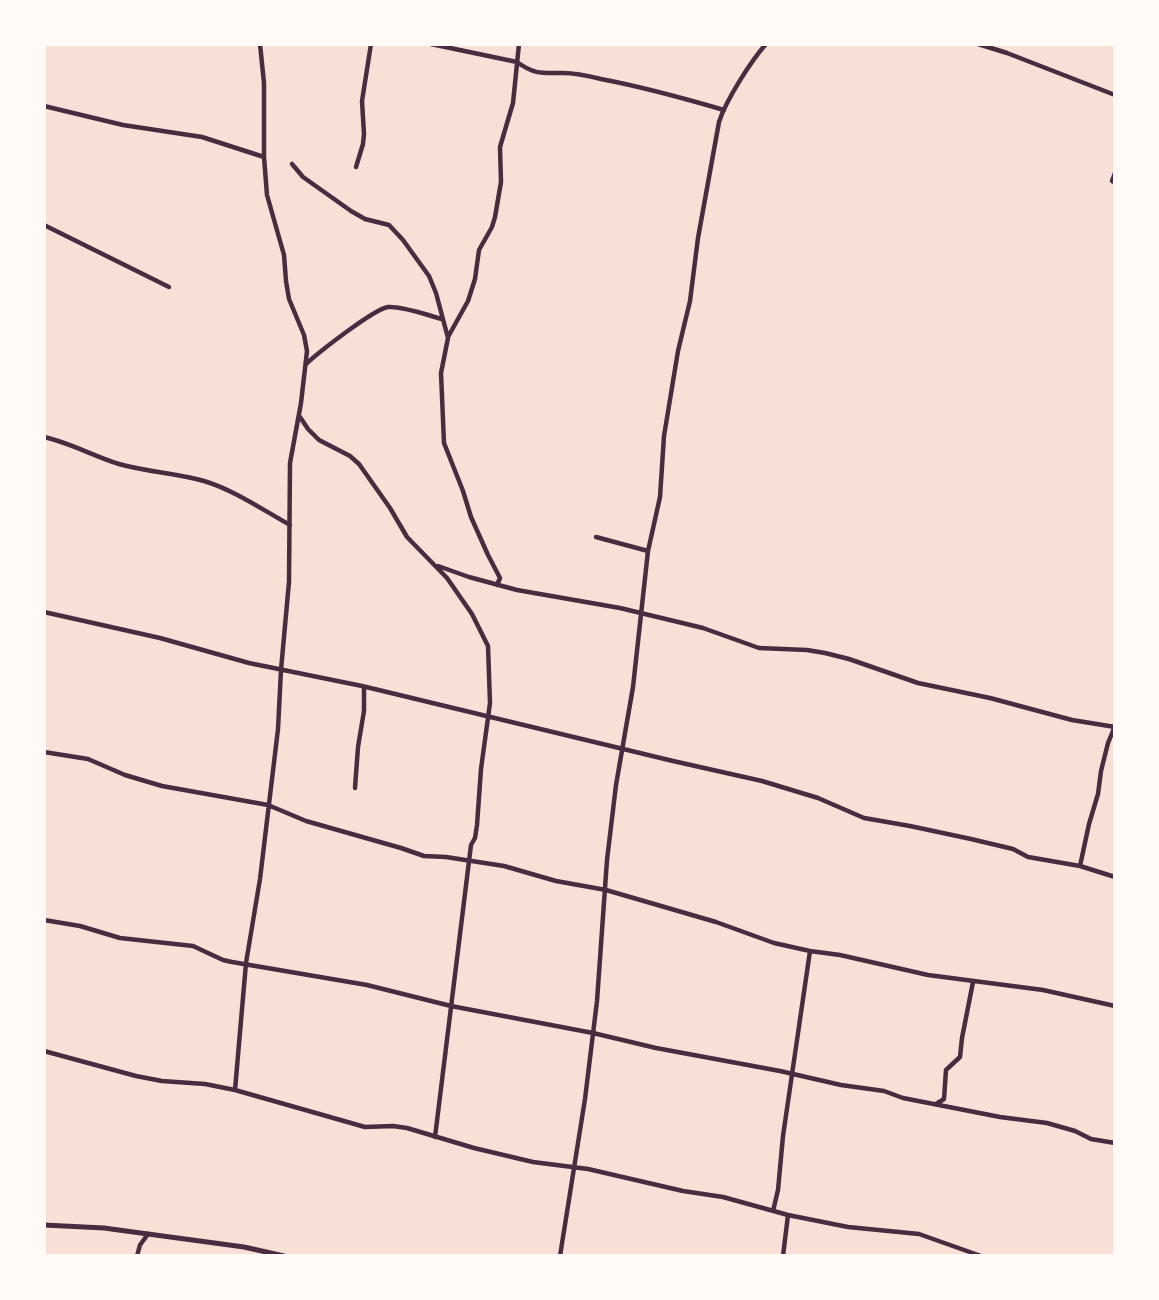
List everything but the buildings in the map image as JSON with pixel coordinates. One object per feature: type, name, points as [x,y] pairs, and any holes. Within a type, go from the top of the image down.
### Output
[{"type":"street","points":[[235,1090],[246,963],[260,878],[278,729],[289,582],[290,463],[299,416],[306,343],[289,299],[284,255],[267,195],[264,83],[260,44]]},
{"type":"street","points":[[356,167],[365,134],[362,101],[371,44]]},
{"type":"street","points":[[431,44],[517,62],[536,73],[565,73],[597,78],[650,89],[724,110]]},
{"type":"street","points":[[497,585],[500,578],[471,517],[444,443],[441,382],[448,338],[468,301],[475,279],[479,250],[495,217],[501,182],[500,147],[513,103],[519,44]]},
{"type":"street","points":[[560,1256],[593,1034],[616,785],[648,551],[660,497],[664,436],[678,351],[690,301],[698,238],[719,122],[753,61],[766,44]]},
{"type":"street","points":[[978,44],[1115,95]]},
{"type":"street","points":[[44,106],[123,125],[202,137],[264,157]]},
{"type":"street","points":[[292,164],[303,177],[351,211],[365,219],[389,225],[395,230],[429,276],[448,338]]},
{"type":"street","points":[[1115,173],[1112,181],[1115,182]]},
{"type":"street","points":[[44,225],[169,287]]},
{"type":"street","points":[[305,364],[370,315],[384,308],[402,309],[443,319]]},
{"type":"street","points":[[299,416],[319,440],[350,456],[359,464],[407,537],[447,578],[472,614],[488,646],[490,703],[477,825],[471,845],[435,1137]]},
{"type":"street","points":[[44,436],[123,465],[205,481],[226,489],[290,525]]},
{"type":"street","points":[[596,537],[648,551]]},
{"type":"street","points":[[434,565],[497,585],[620,608],[703,628],[759,648],[825,653],[918,683],[990,698],[1072,720],[1115,726],[1108,743],[1080,866]]},
{"type":"street","points":[[44,612],[160,638],[249,663],[364,687],[764,782],[801,792],[864,818],[971,839],[1013,849],[1028,857],[1080,866],[1115,877]]},
{"type":"street","points":[[355,788],[364,711],[364,687]]},
{"type":"street","points":[[44,752],[99,762],[125,775],[162,786],[268,805],[306,821],[419,855],[504,866],[556,881],[606,890],[716,922],[753,937],[810,951],[928,975],[1043,990],[1115,1006]]},
{"type":"street","points":[[44,920],[80,926],[120,938],[193,946],[223,960],[389,990],[452,1006],[841,1085],[883,1090],[898,1097],[1000,1117],[1047,1123],[1075,1131],[1093,1140],[1115,1143]]},
{"type":"street","points":[[774,1211],[810,951]]},
{"type":"street","points":[[935,1104],[944,1099],[946,1070],[960,1057],[974,982]]},
{"type":"street","points":[[44,1051],[136,1076],[235,1090],[365,1127],[393,1126],[522,1160],[573,1167],[723,1197],[788,1215],[861,1229],[919,1234],[981,1256]]},
{"type":"street","points":[[783,1256],[788,1215]]},
{"type":"street","points":[[44,1225],[104,1228],[244,1247],[284,1256]]},
{"type":"street","points":[[136,1256],[148,1234]]}]
